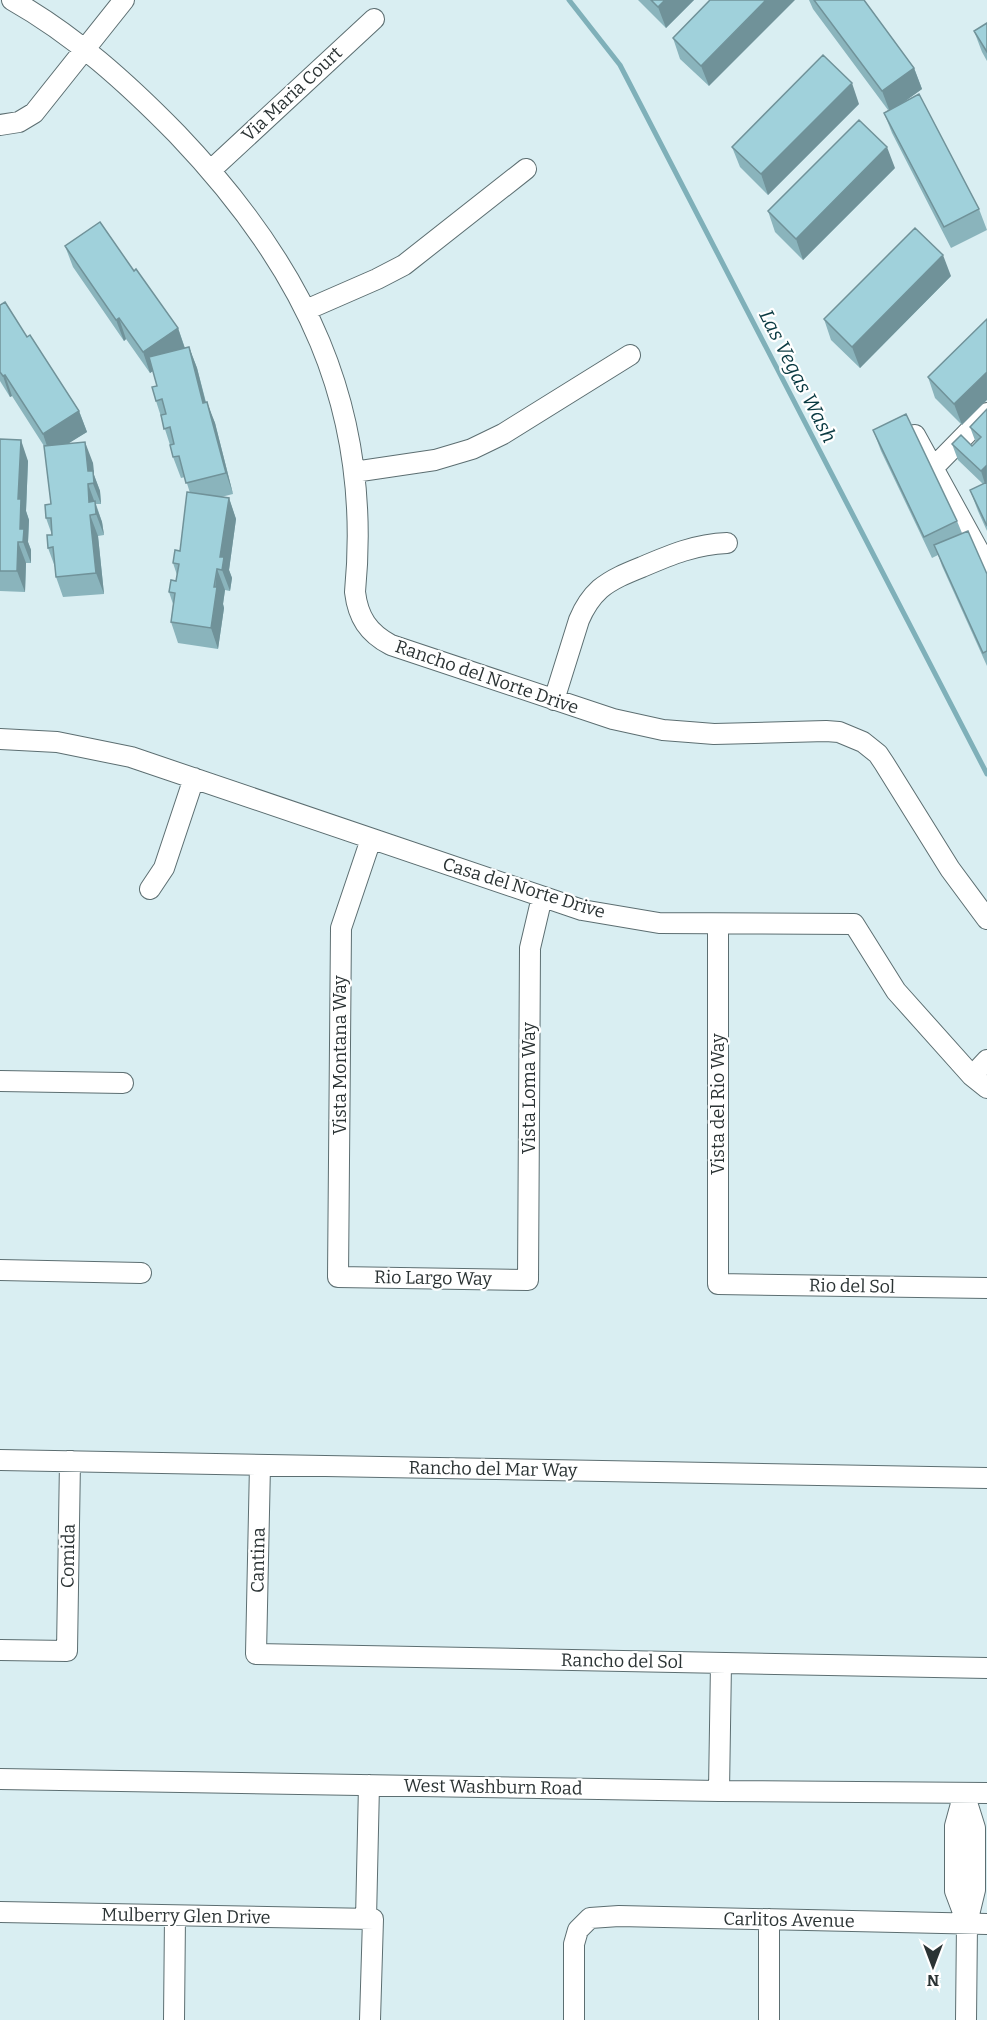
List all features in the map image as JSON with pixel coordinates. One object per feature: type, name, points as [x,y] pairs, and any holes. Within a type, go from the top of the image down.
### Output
[{"type":"street","name":"Rancho del Norte Drive","points":[[12,0],[53,26],[148,104],[211,170],[255,226],[277,259],[306,310],[323,349],[345,421],[354,472],[358,517],[355,592],[359,614],[372,633],[391,645],[554,700],[613,719],[663,730],[714,734],[826,731],[851,736],[878,754],[950,869],[987,920]]},
{"type":"street","points":[[5,125],[19,122],[34,113],[124,0]]},
{"type":"street","name":"Via Maria Court","points":[[211,170],[374,19]]},
{"type":"street","points":[[306,310],[404,265],[526,169]]},
{"type":"street","points":[[354,472],[435,460],[472,448],[503,434],[630,355]]},
{"type":"street","points":[[933,468],[987,413]]},
{"type":"street","points":[[915,435],[987,566]]},
{"type":"street","points":[[554,700],[579,620],[598,591],[618,578],[681,550],[711,543],[727,543]]},
{"type":"street","name":"Casa del Norte Drive","points":[[0,740],[57,742],[131,757],[582,909],[659,923],[854,924],[896,990],[972,1076],[987,1089]]},
{"type":"street","points":[[150,889],[164,868],[194,778]]},
{"type":"street","name":"Vista Montana Way","points":[[338,1277],[341,928],[371,838]]},
{"type":"street","name":"Vista Loma Way","points":[[528,1280],[530,948],[542,897]]},
{"type":"street","name":"Vista del Rio Way","points":[[718,925],[718,1284]]},
{"type":"street","points":[[972,1076],[987,1060]]},
{"type":"street","points":[[0,1081],[123,1083]]},
{"type":"street","points":[[0,1270],[141,1273]]},
{"type":"street","name":"Rio Largo Way","points":[[338,1277],[528,1280]]},
{"type":"street","name":"Rio del Sol","points":[[718,1284],[987,1288]]},
{"type":"street","name":"Rancho del Mar Way","points":[[0,1460],[987,1478]]},
{"type":"street","name":"Comida","points":[[0,1650],[67,1651],[70,1461]]},
{"type":"street","name":"Cantina","points":[[256,1654],[260,1465]]},
{"type":"street","name":"Rancho del Sol","points":[[256,1654],[987,1668]]},
{"type":"street","points":[[719,1791],[721,1663]]},
{"type":"street","name":"West Washburn Road","points":[[0,1779],[719,1791],[987,1793]]},
{"type":"street","points":[[369,1785],[370,2020]]},
{"type":"street","points":[[964,1793],[975,1828],[975,1890],[967,1923],[966,2020]]},
{"type":"street","name":"Mulberry Glen Drive","points":[[0,1912],[369,1919]]},
{"type":"street","points":[[174,2020],[176,1916]]},
{"type":"street","name":"Carlitos Avenue","points":[[574,2020],[574,1944],[578,1930],[590,1918],[619,1916],[987,1924]]},
{"type":"street","points":[[769,1919],[770,2020]]},
{"type":"building","points":[[651,0],[665,0],[658,7]]},
{"type":"building","points":[[710,0],[766,0],[701,66],[673,38]]},
{"type":"building","points":[[814,0],[864,0],[914,68],[882,91]]},
{"type":"building","points":[[987,23],[987,52],[974,31]]},
{"type":"building","points":[[823,55],[852,83],[761,174],[732,147]]},
{"type":"building","points":[[919,94],[979,209],[944,227],[884,113]]},
{"type":"building","points":[[859,120],[887,147],[796,239],[768,211]]},
{"type":"building","points":[[100,222],[178,328],[143,352],[119,318],[116,320],[65,246]]},
{"type":"building","points":[[915,228],[943,255],[852,347],[824,319]]},
{"type":"building","points":[[5,302],[27,337],[30,335],[79,411],[43,434],[5,375],[3,376],[0,372],[0,305]]},
{"type":"building","points":[[987,319],[987,372],[954,404],[928,377]]},
{"type":"building","points":[[189,347],[203,403],[207,402],[226,473],[186,483],[179,456],[173,457],[170,445],[174,444],[170,427],[164,429],[161,415],[166,414],[162,399],[156,401],[152,387],[157,386],[149,357]]},
{"type":"building","points":[[987,409],[987,465],[981,471],[952,444],[961,435],[972,446],[981,437],[970,427]]},
{"type":"building","points":[[906,414],[957,521],[924,537],[873,430]]},
{"type":"building","points":[[0,439],[21,440],[18,499],[21,499],[20,529],[24,529],[23,542],[18,542],[17,571],[0,571]]},
{"type":"building","points":[[85,442],[88,471],[93,471],[94,483],[88,484],[89,502],[95,501],[96,514],[90,515],[96,573],[56,577],[53,547],[48,548],[47,535],[52,535],[51,518],[46,518],[45,505],[51,504],[44,446]]},
{"type":"building","points":[[987,482],[987,526],[970,490]]},
{"type":"building","points":[[187,492],[229,498],[220,557],[224,557],[222,570],[217,569],[214,587],[217,587],[211,628],[171,622],[175,593],[169,592],[171,580],[176,581],[179,564],[173,563],[175,550],[180,551]]},
{"type":"building","points":[[968,531],[987,574],[987,651],[983,653],[934,545]]},
{"type":"waterway","name":"Las Vegas Wash","points":[[569,0],[620,65],[987,774]]}]
